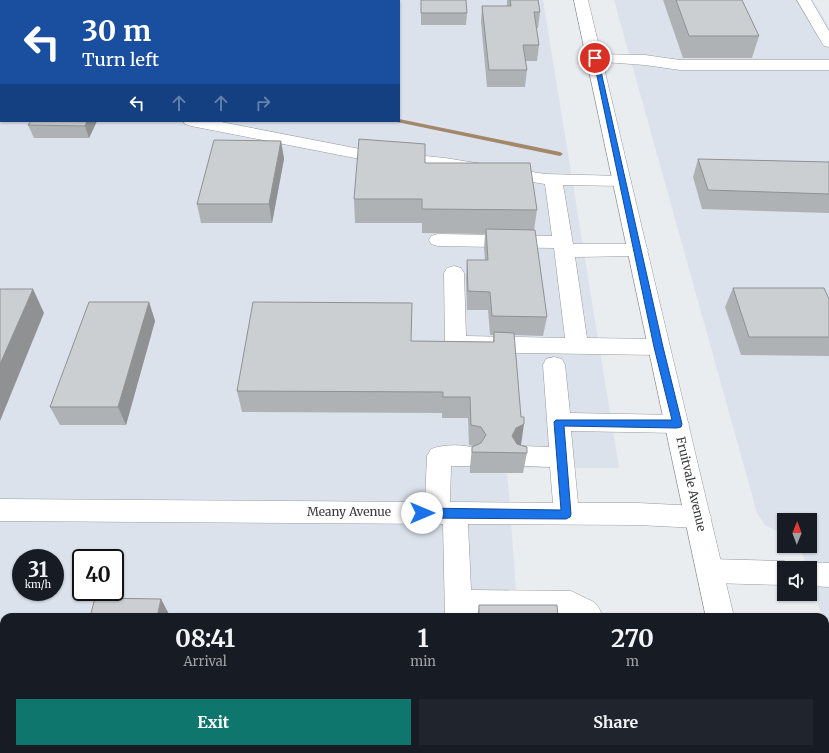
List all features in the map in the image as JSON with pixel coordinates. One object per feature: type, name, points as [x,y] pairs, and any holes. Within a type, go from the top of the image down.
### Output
[{"type":"main road","name":"Fruitvale Avenue","points":[[582,0],[638,250],[658,347],[677,424],[719,613]]},
{"type":"main road","points":[[804,0],[829,43]]},
{"type":"main road","points":[[595,58],[639,59],[680,65],[829,65]]},
{"type":"main road","points":[[196,122],[365,155],[445,163],[553,179],[622,181]]},
{"type":"main road","points":[[553,179],[577,346]]},
{"type":"main road","points":[[438,240],[638,250]]},
{"type":"main road","points":[[454,273],[456,344],[658,347]]},
{"type":"main road","points":[[554,365],[559,422],[554,457],[566,514]]},
{"type":"main road","points":[[559,422],[677,424]]},
{"type":"main road","points":[[465,456],[439,456],[458,610],[571,604],[584,610],[586,613]]},
{"type":"main road","points":[[522,456],[554,457]]},
{"type":"main road","name":"Meany Avenue","points":[[0,510],[638,514],[698,517]]},
{"type":"main road","points":[[710,571],[777,574]]},
{"type":"main road","points":[[817,574],[829,575]]},
{"type":"shaded area","points":[[400,0],[543,0],[619,468],[507,468],[518,613],[0,613],[0,122],[400,122]]},
{"type":"shaded area","points":[[614,0],[813,0],[829,27],[829,613],[821,613],[817,600],[817,561],[805,561],[802,553],[817,553],[817,513],[777,513],[777,531],[765,525],[757,513]]},
{"type":"building","points":[[421,0],[466,0],[467,13],[421,13]]},
{"type":"building","points":[[510,0],[538,0],[540,12],[534,12],[539,45],[523,45],[527,70],[489,70],[482,6],[511,6]]},
{"type":"building","points":[[676,0],[742,0],[759,36],[689,36]]},
{"type":"building","points":[[30,122],[87,122],[85,126],[28,125]]},
{"type":"building","points":[[359,139],[425,144],[425,163],[530,163],[537,210],[422,209],[422,199],[354,199]]},
{"type":"building","points":[[214,140],[281,141],[269,204],[197,204]]},
{"type":"building","points":[[698,159],[829,162],[829,194],[708,190]]},
{"type":"building","points":[[486,229],[535,230],[547,317],[492,316],[490,292],[468,291],[467,260],[488,260]]},
{"type":"building","points":[[733,288],[824,288],[829,299],[829,337],[749,337]]},
{"type":"building","points":[[0,289],[33,289],[0,364]]},
{"type":"building","points":[[89,302],[149,302],[118,407],[50,407]]},
{"type":"building","points":[[253,302],[412,303],[411,341],[494,342],[494,332],[514,333],[521,417],[524,417],[524,424],[516,428],[512,436],[517,444],[527,447],[527,453],[472,452],[472,447],[481,443],[486,435],[481,427],[471,425],[470,397],[443,397],[443,392],[237,391]]},
{"type":"building","points":[[124,598],[161,599],[158,613],[91,613],[94,601],[124,601]]},
{"type":"building","points":[[479,605],[557,605],[558,613],[479,613]]},
{"type":"waterway","points":[[400,121],[560,154]]},
{"type":"route","points":[[422,513],[566,514],[559,422],[677,424],[658,347],[595,58]]}]
